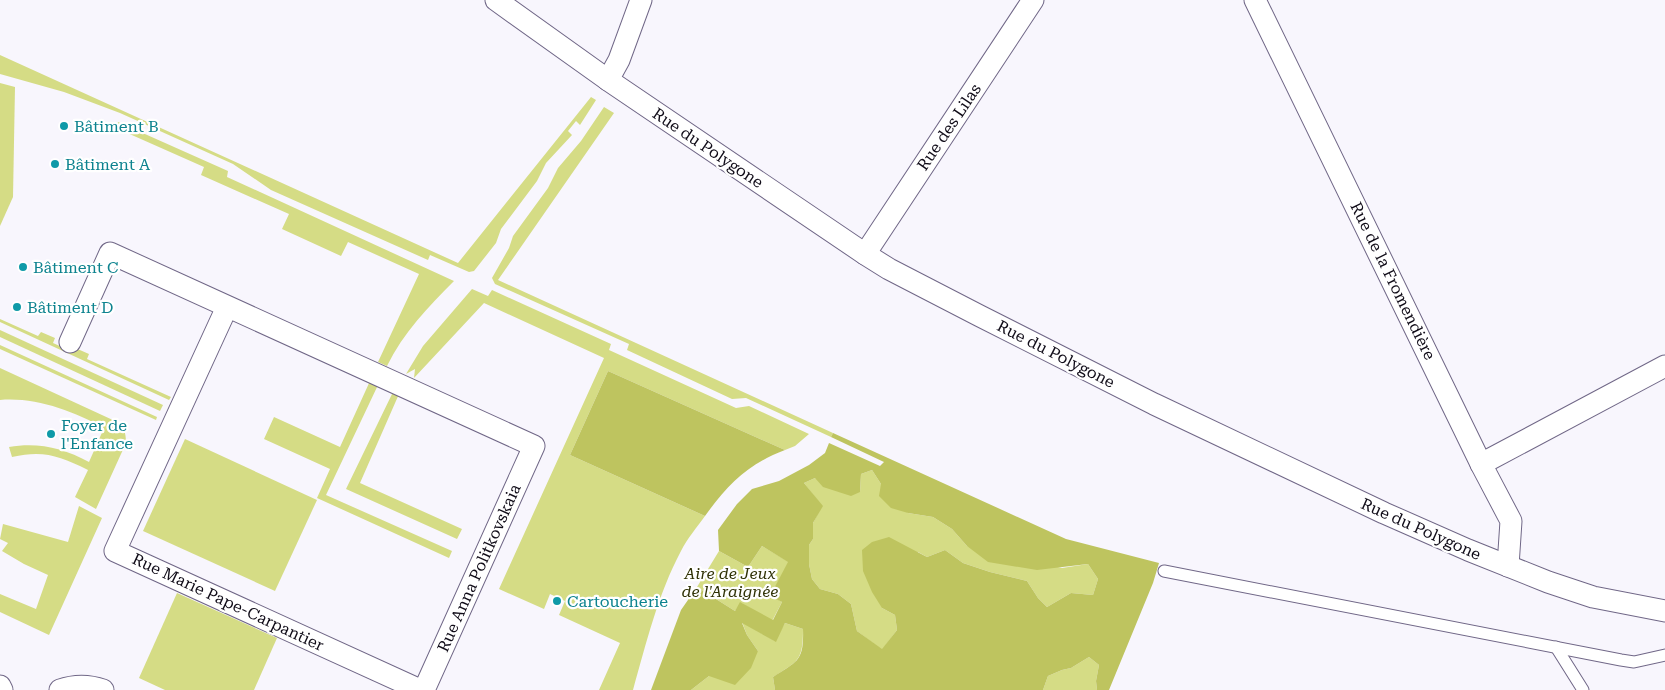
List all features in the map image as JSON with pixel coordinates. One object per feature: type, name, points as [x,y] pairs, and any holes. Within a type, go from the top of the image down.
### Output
[{"type":"street","name":"Rue du Polygone","points":[[496,0],[608,80],[889,269],[1154,404],[1384,513],[1548,582],[1593,597],[1665,611]]},
{"type":"street","points":[[608,80],[619,60],[641,0]]},
{"type":"street","name":"Rue des Lilas","points":[[865,254],[1034,0]]},
{"type":"street","name":"Rue de la Fromendière","points":[[1255,0],[1511,522],[1508,566]]},
{"type":"street","points":[[70,342],[110,253],[227,307]]},
{"type":"street","name":"Rue Anna Politkovskaia","points":[[227,307],[534,446],[424,690]]},
{"type":"street","name":"Rue Marie Pape-Carpantier","points":[[227,307],[115,551],[420,690]]},
{"type":"street","points":[[1481,464],[1665,366]]},
{"type":"street","points":[[0,686],[2,690]]},
{"type":"street","points":[[60,690],[86,686],[103,690]]},
{"type":"lane","points":[[1164,572],[1634,662],[1665,655]]},
{"type":"lane","points":[[1556,646],[1583,690]]},
{"type":"green space","points":[[0,55],[458,263],[591,97],[596,100],[580,125],[576,121],[568,131],[572,135],[546,163],[537,181],[501,229],[496,243],[474,271],[469,272],[430,255],[428,260],[271,190],[233,164],[120,113],[64,92],[0,74]]},
{"type":"green space","points":[[0,83],[15,87],[13,197],[0,226]]},
{"type":"green space","points":[[604,107],[614,113],[498,280],[833,433],[831,437],[746,398],[732,399],[627,350],[629,344],[495,284],[492,278],[509,248],[513,236],[548,188],[558,168],[581,141]]},
{"type":"green space","points":[[118,122],[228,171],[227,177],[454,281],[409,331],[387,366],[378,362],[419,274],[348,242],[341,256],[282,229],[289,214],[201,175],[204,167],[116,128]]},
{"type":"green space","points":[[472,289],[488,296],[492,290],[611,344],[609,350],[736,408],[749,406],[809,434],[795,446],[785,450],[608,371],[570,455],[705,516],[683,547],[673,567],[653,619],[633,690],[599,690],[620,643],[559,615],[565,601],[550,594],[544,609],[499,589],[604,358],[484,303],[414,378],[415,369],[406,374],[423,346]]},
{"type":"green space","points":[[0,319],[38,336],[41,332],[55,338],[53,343],[71,351],[73,347],[89,354],[87,359],[171,397],[169,400],[0,322]]},
{"type":"green space","points":[[0,330],[163,405],[160,411],[0,337]]},
{"type":"green space","points":[[0,345],[157,417],[156,420],[0,349]]},
{"type":"green space","points":[[0,368],[121,425],[125,433],[126,443],[96,509],[75,497],[88,470],[60,458],[42,454],[12,457],[9,447],[30,445],[50,447],[70,453],[89,462],[104,428],[80,416],[41,403],[0,400]]},
{"type":"green space","points":[[608,371],[785,450],[760,462],[740,476],[722,494],[705,516],[570,455]]},
{"type":"green space","points":[[370,381],[378,385],[326,495],[452,551],[449,558],[317,498],[330,469],[264,439],[274,417],[340,447]]},
{"type":"green space","points":[[393,392],[399,394],[360,483],[462,529],[457,539],[346,489]]},
{"type":"green space","points":[[833,433],[1066,539],[1159,563],[1153,583],[1109,690],[1097,690],[1096,681],[1099,665],[1089,657],[1071,668],[1048,676],[1043,690],[775,690],[773,677],[794,663],[801,654],[803,629],[785,623],[776,642],[742,623],[747,635],[758,651],[751,668],[735,685],[709,676],[691,690],[651,690],[681,610],[697,587],[735,611],[740,602],[773,620],[782,602],[770,596],[788,562],[762,546],[748,567],[719,551],[718,530],[737,504],[752,489],[779,481],[809,465],[825,453],[829,443],[880,466],[884,462],[831,437]],"holes":[[[872,470],[881,484],[879,496],[891,508],[933,517],[952,529],[967,546],[988,562],[1037,570],[1088,564],[1098,579],[1093,595],[1071,593],[1047,607],[1038,598],[1027,581],[963,563],[945,550],[927,557],[889,537],[872,542],[862,550],[863,571],[872,592],[882,608],[895,615],[897,630],[882,649],[857,631],[851,604],[838,594],[820,589],[812,579],[809,564],[809,545],[813,539],[813,523],[823,506],[804,483],[815,478],[823,487],[851,496],[860,492],[861,474]]]},
{"type":"green space","points":[[185,439],[317,500],[275,591],[143,531]]},
{"type":"green space","points":[[872,470],[881,484],[908,513],[933,517],[952,529],[967,546],[1062,568],[1088,564],[1098,579],[1093,595],[1071,593],[1047,607],[1038,598],[1027,581],[963,563],[945,550],[927,557],[918,552],[882,608],[895,615],[897,630],[882,650],[857,631],[851,604],[838,594],[820,589],[812,579],[809,564],[809,545],[813,539],[813,523],[822,506],[804,483],[815,478],[860,492],[861,474]]},
{"type":"green space","points":[[79,506],[102,518],[49,635],[0,612],[0,594],[36,609],[48,575],[2,551],[8,543],[0,539],[3,524],[68,542]]},
{"type":"green space","name":"Aire de Jeux de l'Araignée","points":[[762,546],[789,562],[771,595],[782,602],[772,621],[741,603],[735,611],[697,587],[719,551],[748,567]]},
{"type":"green space","points":[[177,593],[277,638],[254,690],[165,690],[139,678]]},
{"type":"green space","points":[[742,622],[775,641],[785,623],[803,629],[800,654],[793,663],[773,677],[775,690],[691,690],[709,676],[758,651],[747,635]]},
{"type":"green space","points":[[1089,657],[1099,665],[1096,681],[1097,690],[1043,690],[1048,676],[1071,668]]},
{"type":"place","name":"Bâtiment B","points":[[64,126]]},
{"type":"place","name":"Bâtiment A","points":[[55,164]]},
{"type":"place","name":"Bâtiment C","points":[[23,267]]},
{"type":"place","name":"Bâtiment D","points":[[17,307]]},
{"type":"place","name":"Foyer de l'Enfance","points":[[51,434]]},
{"type":"place","name":"Cartoucherie","points":[[557,601]]}]
